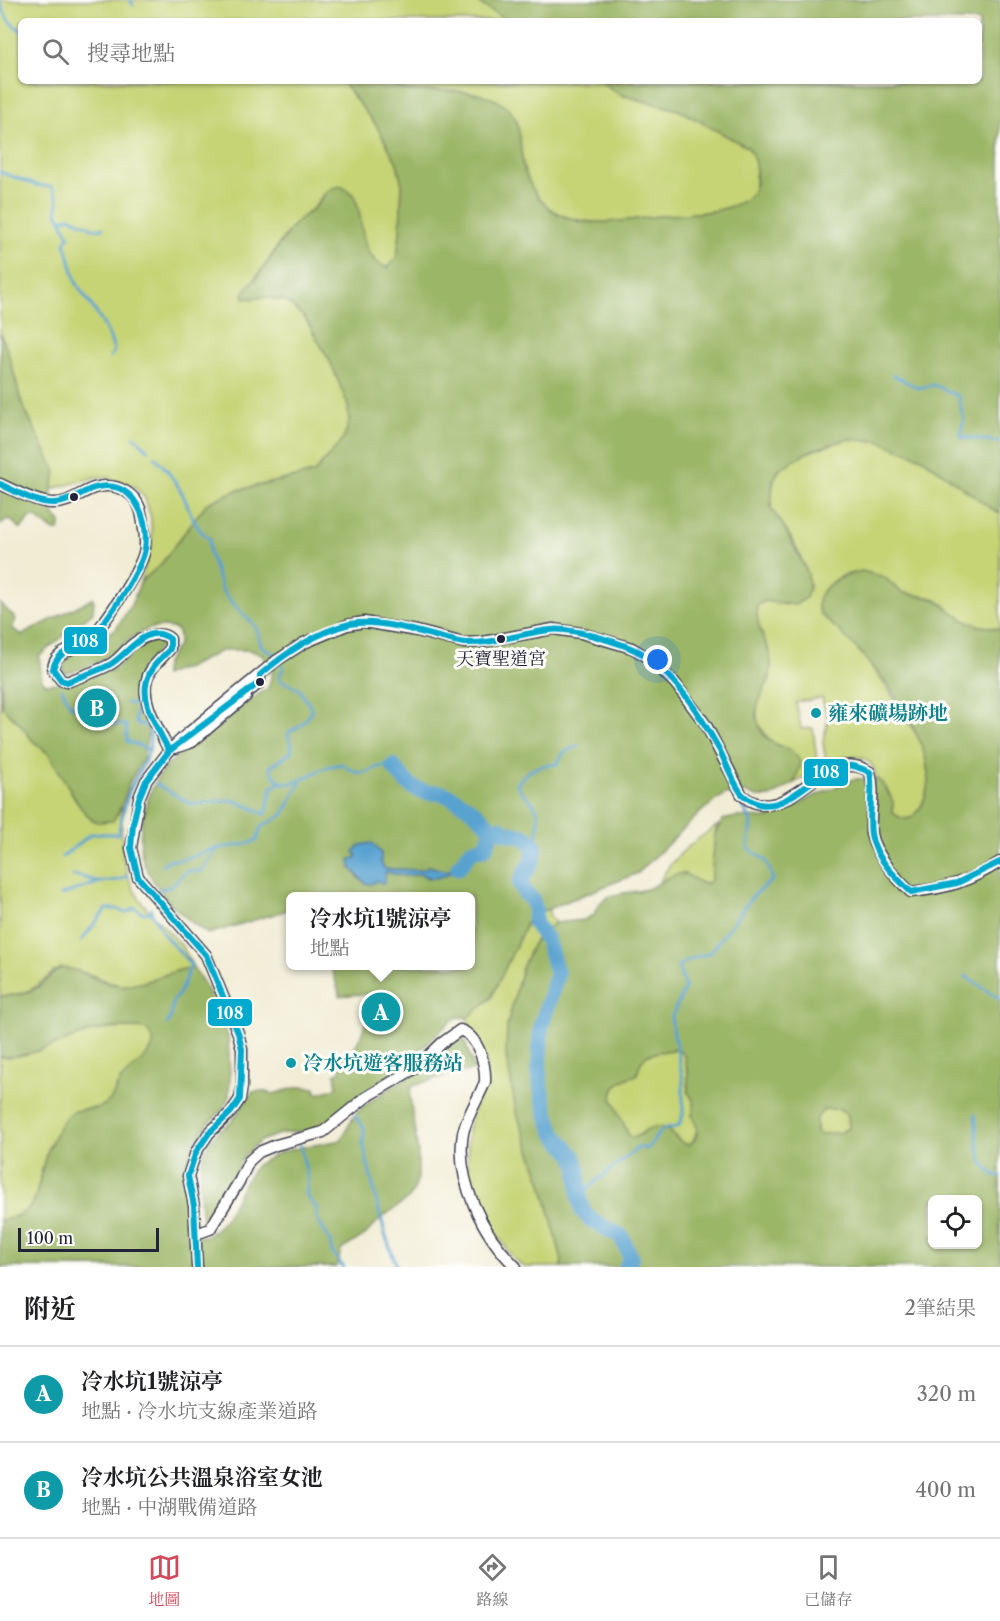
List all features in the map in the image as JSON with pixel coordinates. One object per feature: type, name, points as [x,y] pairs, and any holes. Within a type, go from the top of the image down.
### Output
[{"type":"street","points":[[0,484],[48,504],[63,503],[95,488],[117,488],[136,498],[141,507],[145,540],[144,554],[99,630],[86,642],[59,655],[53,663],[53,669],[61,680],[67,682],[120,659],[134,642],[158,634],[167,636],[170,639],[170,649],[152,669],[147,680],[146,696],[169,751]]},
{"type":"street","points":[[197,1267],[194,1206],[188,1176],[196,1152],[209,1133],[231,1112],[240,1099],[242,1049],[238,1033],[206,955],[138,877],[131,848],[138,798],[146,780],[169,751],[256,676],[304,643],[347,625],[364,622],[417,631],[465,643],[483,642],[554,629],[581,633],[632,648],[649,658],[675,683],[706,725],[742,795],[751,802],[761,806],[773,805],[826,772],[852,765],[860,766],[870,772],[873,783],[871,835],[898,880],[911,892],[940,889],[960,883],[1000,862]]},
{"type":"street","points":[[169,751],[192,742],[252,694],[262,684],[260,675]]},
{"type":"street","points":[[240,703],[260,682],[260,675]]},
{"type":"street","points":[[169,751],[237,697],[252,689]]},
{"type":"street","points":[[196,1234],[210,1229],[249,1161],[260,1152],[276,1145],[323,1132],[359,1102],[417,1067],[459,1030],[467,1033],[474,1040],[486,1072],[485,1082],[463,1133],[463,1172],[479,1215],[495,1244],[516,1267]]},
{"type":"green space","points":[[0,0],[474,0],[503,18],[18,18],[18,84],[343,84],[376,125],[397,163],[402,183],[397,257],[388,268],[372,257],[367,249],[355,199],[322,195],[316,206],[285,235],[261,271],[247,287],[252,299],[264,297],[286,301],[305,318],[330,361],[348,405],[349,422],[344,438],[314,473],[234,491],[206,504],[161,564],[140,583],[152,544],[151,518],[145,498],[135,487],[106,477],[96,477],[52,489],[55,472],[22,404],[8,352],[0,333]]},
{"type":"green space","points":[[474,0],[1000,0],[1000,513],[922,458],[879,441],[848,439],[810,451],[779,469],[773,482],[771,508],[783,525],[808,574],[809,588],[806,598],[795,605],[765,601],[757,605],[758,623],[769,653],[771,668],[757,710],[757,717],[764,736],[797,757],[800,766],[794,783],[771,797],[757,797],[747,793],[725,794],[703,810],[638,873],[538,913],[528,920],[491,998],[467,1018],[458,1017],[451,1021],[420,1050],[418,1057],[405,1068],[351,1100],[329,1122],[311,1130],[279,1134],[260,1141],[244,1156],[218,1206],[206,1219],[202,1219],[200,1174],[204,1153],[209,1143],[231,1122],[252,1092],[262,1091],[273,1094],[299,1087],[315,1088],[317,1094],[337,1088],[335,1074],[341,1071],[337,1059],[349,1053],[353,1048],[360,1038],[367,1019],[396,1011],[391,1004],[379,996],[364,994],[340,996],[332,970],[475,970],[475,892],[286,892],[286,911],[208,934],[190,921],[165,897],[146,868],[141,844],[144,815],[153,787],[167,766],[268,688],[273,670],[262,655],[249,650],[223,650],[185,669],[164,676],[166,663],[179,642],[176,629],[165,627],[156,627],[140,633],[95,664],[67,673],[63,672],[64,664],[68,657],[116,629],[131,605],[140,583],[161,564],[206,504],[234,491],[314,473],[344,438],[349,422],[348,405],[330,361],[305,318],[286,301],[264,297],[245,299],[243,294],[263,270],[295,223],[315,207],[326,192],[340,186],[351,192],[355,198],[366,247],[371,256],[388,268],[397,257],[402,184],[397,163],[376,125],[343,84],[391,84],[408,90],[470,92],[504,105],[511,112],[518,127],[525,172],[536,194],[550,209],[567,218],[585,222],[605,222],[700,213],[723,209],[749,197],[755,186],[756,175],[755,163],[749,148],[679,110],[621,95],[604,84],[982,84],[982,18],[503,18]],"holes":[[[357,855],[381,862],[385,869],[423,870],[428,866],[446,871],[455,869],[428,878],[421,874],[404,876],[386,871],[384,881],[359,879],[352,867]]]},
{"type":"green space","points":[[391,84],[604,84],[621,95],[679,110],[749,148],[756,166],[754,190],[747,200],[726,209],[628,221],[578,220],[553,211],[538,199],[532,190],[522,161],[517,120],[427,91],[403,90]]},
{"type":"green space","points":[[0,333],[8,352],[22,404],[56,472],[52,489],[53,514],[61,522],[59,530],[54,531],[35,517],[29,518],[21,529],[8,518],[0,525]]},
{"type":"green space","points":[[848,439],[879,441],[922,458],[1000,513],[1000,629],[970,623],[935,599],[904,593],[884,578],[874,574],[857,573],[841,577],[827,587],[819,600],[818,609],[821,614],[849,639],[877,674],[902,710],[922,748],[927,769],[927,789],[919,809],[911,818],[905,819],[893,812],[888,791],[877,779],[870,763],[853,757],[826,762],[823,742],[828,720],[822,698],[796,702],[801,729],[813,728],[818,770],[794,783],[800,765],[788,749],[771,742],[758,724],[756,713],[757,701],[770,679],[770,653],[757,623],[757,605],[765,601],[786,605],[809,588],[805,567],[800,556],[771,508],[775,479],[779,471],[792,460]]},
{"type":"green space","points":[[862,571],[884,577],[901,592],[935,599],[962,619],[980,626],[1000,629],[1000,1267],[561,1267],[562,1260],[542,1183],[516,1111],[506,1054],[507,1026],[522,968],[533,944],[543,931],[555,923],[584,920],[594,915],[598,906],[610,897],[650,888],[676,874],[685,874],[703,884],[711,881],[715,833],[723,820],[737,817],[768,818],[854,779],[877,779],[884,785],[893,802],[893,812],[905,819],[916,814],[923,802],[928,783],[927,764],[911,722],[890,688],[864,656],[821,615],[818,606],[819,598],[823,591],[837,580]],"holes":[[[677,1049],[684,1055],[688,1073],[688,1092],[694,1107],[692,1115],[697,1127],[697,1135],[693,1142],[689,1145],[685,1144],[668,1130],[660,1127],[630,1138],[612,1098],[614,1089],[624,1080],[637,1075],[642,1061],[651,1054]],[[824,1109],[840,1109],[848,1116],[849,1128],[839,1133],[819,1134],[816,1132],[816,1119]]]},
{"type":"green space","points":[[93,598],[93,612],[39,656],[42,680],[46,684],[60,683],[112,670],[125,661],[134,649],[155,640],[160,642],[160,647],[147,664],[137,684],[148,733],[143,759],[130,781],[122,805],[113,821],[97,822],[92,820],[80,807],[49,754],[32,740],[20,724],[2,707],[0,603],[16,619],[12,628],[22,635]]},
{"type":"green space","points":[[0,681],[2,707],[20,724],[32,740],[118,814],[122,805],[122,848],[133,888],[143,904],[181,945],[194,969],[180,970],[131,985],[112,983],[82,972],[54,971],[24,993],[0,996]]},
{"type":"green space","points":[[718,825],[715,833],[711,881],[703,884],[687,875],[680,874],[659,883],[677,857]]},
{"type":"green space","points":[[549,908],[549,914],[555,923],[543,931],[533,944],[522,968],[507,1026],[506,1054],[516,1111],[542,1183],[562,1260],[561,1267],[523,1267],[513,1258],[494,1230],[468,1178],[468,1129],[487,1064],[467,1018],[491,998],[528,920]]},
{"type":"green space","points":[[61,968],[112,984],[129,985],[189,968],[194,969],[207,988],[228,1037],[229,1096],[223,1109],[204,1128],[190,1154],[183,1177],[188,1208],[189,1239],[209,1235],[224,1221],[256,1165],[283,1151],[341,1140],[354,1116],[365,1105],[421,1068],[451,1041],[463,1037],[475,1070],[446,1075],[411,1087],[410,1097],[418,1153],[418,1178],[415,1188],[409,1198],[380,1219],[365,1235],[341,1250],[337,1267],[0,1267],[0,1221],[21,1214],[32,1204],[38,1190],[46,1155],[61,1124],[75,1111],[106,1104],[120,1081],[146,1057],[153,1043],[152,1036],[145,1029],[111,1028],[90,1032],[24,1055],[0,1057],[0,996],[20,994],[34,989]]},
{"type":"green space","points":[[113,1028],[144,1028],[151,1033],[154,1042],[148,1055],[120,1081],[106,1104],[75,1111],[63,1121],[48,1150],[32,1204],[21,1214],[0,1221],[0,1057],[24,1055],[96,1031]]},
{"type":"green space","points":[[677,1049],[684,1055],[688,1073],[688,1092],[693,1100],[693,1119],[698,1127],[693,1141],[689,1145],[682,1143],[671,1132],[647,1129],[635,1138],[630,1138],[612,1098],[614,1089],[624,1080],[637,1074],[646,1056]]},
{"type":"green space","points":[[824,1109],[840,1109],[848,1116],[849,1128],[839,1133],[819,1134],[816,1132],[816,1119]]},
{"type":"water","points":[[372,843],[381,853],[381,862],[385,869],[423,870],[428,866],[446,871],[458,868],[435,878],[421,874],[404,876],[386,872],[384,884],[377,881],[371,884],[365,883],[351,868],[350,859],[356,858],[357,855],[354,852],[360,845]]},
{"type":"waterway","points":[[130,0],[133,5]]},
{"type":"waterway","points":[[0,2],[8,20],[18,28]]},
{"type":"waterway","points":[[0,172],[36,185],[52,187],[58,200],[57,212],[69,236],[65,243],[77,284],[108,333],[114,351],[110,357]]},
{"type":"waterway","points":[[62,220],[70,217],[94,229],[103,228]]},
{"type":"waterway","points":[[893,375],[918,388],[934,385],[958,396],[964,419],[962,437],[1000,442]]},
{"type":"waterway","points":[[134,436],[148,450]]},
{"type":"waterway","points":[[155,457],[178,487],[200,529],[210,539],[209,552],[222,590],[256,627],[262,647],[275,654]]},
{"type":"waterway","points":[[281,665],[284,667],[279,676],[280,680],[299,689],[312,709],[304,722],[298,728],[290,731],[288,735],[292,746],[291,752],[270,767],[279,781],[291,783],[324,768],[339,764],[363,773],[378,767],[393,766]]},
{"type":"waterway","points":[[62,689],[71,706],[96,720],[126,725],[127,741],[150,750]]},
{"type":"waterway","points":[[62,857],[91,834],[118,834],[129,792],[150,745],[149,726],[135,722],[137,705],[126,703]]},
{"type":"waterway","points":[[535,847],[538,828],[536,808],[517,785],[524,775],[539,767],[557,764],[564,752],[578,746]]},
{"type":"waterway","points":[[393,766],[410,785],[427,793],[442,793],[458,801],[477,814],[493,830]]},
{"type":"waterway","points":[[156,784],[191,804],[233,800],[266,814],[272,787],[281,782]]},
{"type":"waterway","points":[[162,865],[169,860],[187,858],[257,840],[261,827],[283,815],[300,783]]},
{"type":"waterway","points":[[579,1195],[639,1147],[647,1149],[660,1132],[666,1128],[677,1127],[680,1123],[683,1115],[683,1080],[671,1018],[685,988],[678,966],[710,953],[752,897],[773,879],[766,861],[748,848],[751,822],[744,808]]},
{"type":"waterway","points":[[458,868],[472,850],[485,848],[493,830],[500,828],[505,832],[525,837],[535,847],[533,859],[520,884],[532,899],[535,924],[547,940],[557,974],[541,1027],[539,1071],[541,1090],[554,1133],[574,1156],[578,1169],[582,1210],[592,1221],[621,1236],[631,1258],[626,1267]]},
{"type":"waterway","points":[[159,890],[171,886],[187,871],[202,871],[217,849]]},
{"type":"waterway","points":[[73,876],[100,882]]},
{"type":"waterway","points":[[61,895],[127,876]]},
{"type":"waterway","points":[[81,941],[106,909],[117,909],[125,913],[135,908],[143,913],[151,912]]},
{"type":"waterway","points":[[151,909],[164,934],[191,965],[179,994],[173,1001],[171,1016],[167,1024]]},
{"type":"waterway","points":[[965,976],[1000,999]]},
{"type":"waterway","points":[[975,1115],[977,1137]]},
{"type":"waterway","points":[[355,1116],[364,1128],[363,1144],[386,1237],[397,1267]]},
{"type":"waterway","points":[[977,1140],[985,1167],[1000,1177]]},
{"type":"waterway","points":[[300,1144],[308,1180],[306,1195],[317,1209],[317,1219],[330,1241],[332,1252],[343,1267]]},
{"type":"transit line","name":"108","points":[[0,484],[34,500],[49,503],[66,501],[94,488],[107,486],[119,488],[136,502],[146,537],[145,549],[137,569],[124,594],[100,627],[88,639],[59,657],[53,669],[61,680],[67,682],[111,664],[146,636],[162,634],[170,639],[170,649],[151,671],[146,685],[147,704],[169,751]]},
{"type":"transit line","name":"108","points":[[197,1267],[194,1206],[188,1176],[196,1152],[209,1133],[231,1112],[240,1099],[242,1049],[238,1033],[206,955],[138,877],[131,848],[133,824],[146,781],[169,751],[260,682],[260,675],[269,667],[314,638],[338,627],[371,623],[406,628],[465,643],[487,642],[550,630],[572,631],[616,643],[649,658],[671,678],[706,726],[740,792],[753,802],[771,804],[783,801],[829,771],[853,766],[870,772],[870,826],[876,850],[886,866],[911,892],[957,883],[1000,862]]},
{"type":"place","name":"天寶聖道宮","points":[[501,639]]},
{"type":"place","name":"冷水坑公共溫泉浴室女池","points":[[97,708]]},
{"type":"place","name":"雍來礦場跡地","points":[[816,713]]},
{"type":"place","name":"冷水坑1號涼亭","points":[[381,1012]]},
{"type":"place","name":"冷水坑遊客服務站","points":[[291,1063]]}]
